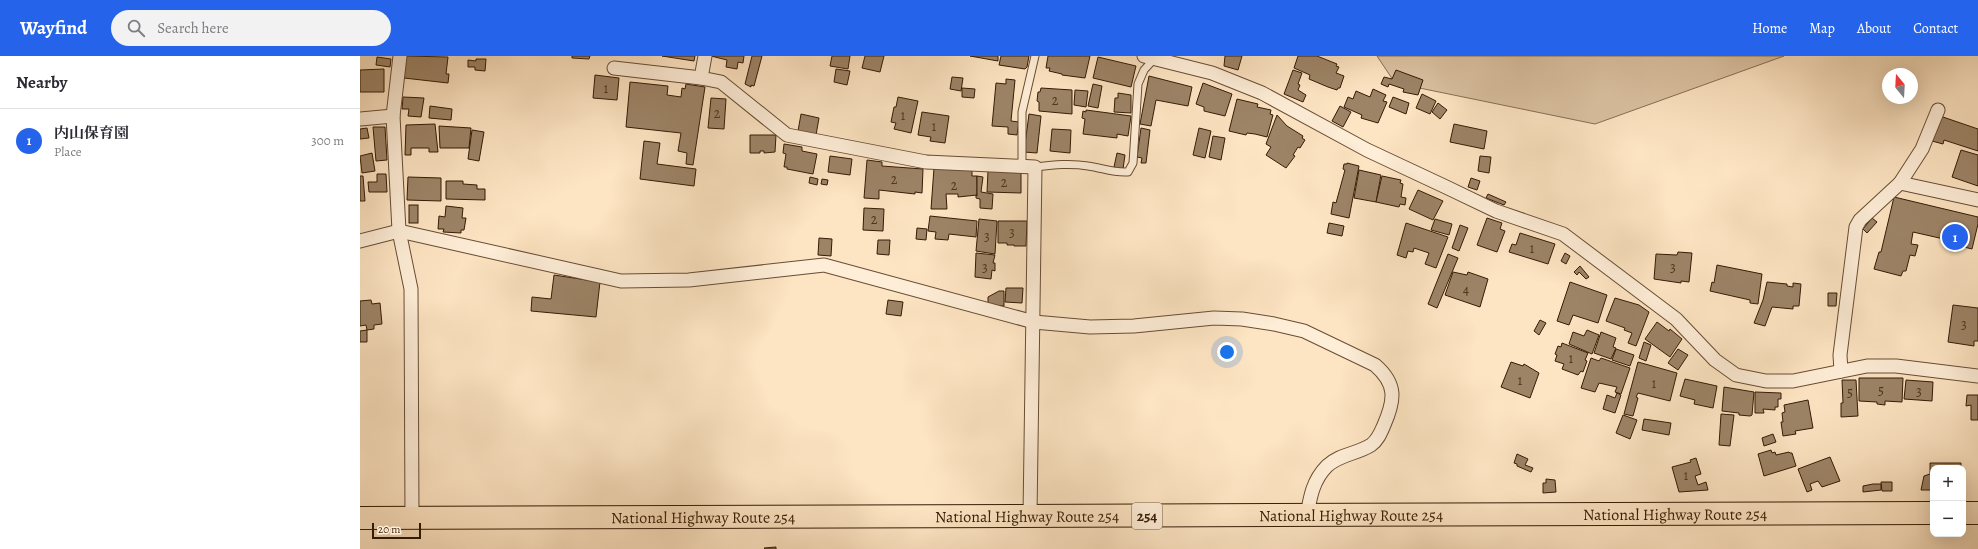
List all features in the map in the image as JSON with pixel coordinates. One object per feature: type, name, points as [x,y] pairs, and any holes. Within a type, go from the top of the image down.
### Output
[{"type":"highway","name":"National Highway Route 254","points":[[360,518],[1930,513]]},
{"type":"highway","points":[[1966,513],[1978,513]]},
{"type":"street","points":[[400,56],[393,116],[399,231],[411,289],[412,518]]},
{"type":"street","points":[[701,78],[705,56]]},
{"type":"street","points":[[1149,57],[1212,73],[1262,93],[1367,150],[1496,211],[1563,234],[1676,319],[1715,360],[1736,375],[1766,382],[1793,381],[1867,366],[1896,366],[1978,376]]},
{"type":"street","points":[[614,68],[701,78],[721,82],[788,136],[926,162],[1035,167],[1034,322],[1030,516]]},
{"type":"street","points":[[1841,371],[1840,355],[1856,227],[1860,220],[1900,183],[1922,149],[1938,110]]},
{"type":"street","points":[[360,119],[393,116]]},
{"type":"street","points":[[1900,183],[1978,200]]},
{"type":"street","points":[[360,241],[399,231],[621,281],[689,280],[824,265],[1034,322],[1090,327],[1127,326],[1214,318],[1242,319],[1304,331],[1375,365],[1384,373],[1389,382],[1393,397],[1392,408],[1382,432],[1370,445],[1334,460],[1326,467],[1312,490],[1307,516]]},
{"type":"lane","points":[[1022,166],[1022,112],[1035,56]]},
{"type":"lane","points":[[1035,167],[1061,164],[1089,166],[1115,173],[1128,172],[1133,163],[1138,84],[1149,57]]},
{"type":"shaded area","points":[[1377,56],[1784,56],[1595,124],[1395,83]]},
{"type":"building","points":[[406,56],[448,57],[446,74],[449,74],[448,83],[404,78]]},
{"type":"building","points":[[572,56],[590,56],[589,59],[572,58]]},
{"type":"building","points":[[662,56],[695,56],[694,61]]},
{"type":"building","points":[[711,56],[744,56],[743,63],[738,62],[737,69],[726,67],[727,60]]},
{"type":"building","points":[[752,56],[762,56],[754,86],[751,85],[751,87],[745,84]]},
{"type":"building","points":[[832,56],[850,56],[848,69],[830,66]]},
{"type":"building","points":[[865,56],[884,56],[880,72],[862,68]]},
{"type":"building","points":[[970,56],[998,56],[998,61]]},
{"type":"building","points":[[1001,56],[1029,56],[1027,67],[1025,69],[999,65]]},
{"type":"building","points":[[1048,56],[1090,56],[1085,78],[1062,75],[1049,71],[1050,68],[1046,68]]},
{"type":"building","points":[[1225,56],[1242,56],[1238,70],[1224,66]]},
{"type":"building","points":[[1298,56],[1317,56],[1337,64],[1336,66],[1339,67],[1336,73],[1344,76],[1340,88],[1337,90],[1309,79],[1310,75],[1294,68]]},
{"type":"building","points":[[377,57],[391,59],[390,67],[376,65]]},
{"type":"building","points":[[1098,57],[1136,66],[1131,87],[1093,78]]},
{"type":"building","points":[[476,59],[486,59],[485,71],[475,70],[475,67],[468,67],[468,60],[476,61]]},
{"type":"building","points":[[384,69],[384,92],[360,92],[360,70]]},
{"type":"building","points":[[836,69],[850,71],[847,85],[834,82]]},
{"type":"building","points":[[1293,70],[1302,73],[1298,84],[1300,85],[1298,90],[1306,95],[1303,102],[1284,94]]},
{"type":"building","points":[[1396,70],[1423,80],[1418,95],[1403,92],[1404,89],[1389,84],[1388,87],[1381,84],[1384,77],[1392,79]]},
{"type":"building","points":[[595,75],[619,78],[617,100],[593,98]]},
{"type":"building","points":[[1149,76],[1192,87],[1188,106],[1156,100],[1151,126],[1140,124]]},
{"type":"building","points":[[952,77],[963,78],[961,91],[950,89]]},
{"type":"building","points":[[1006,79],[1015,80],[1011,121],[1019,122],[1017,135],[1008,134],[1008,127],[992,126],[996,83],[1006,84]]},
{"type":"building","points":[[630,82],[668,86],[667,95],[681,97],[682,88],[685,89],[686,84],[705,87],[693,165],[686,164],[687,153],[678,151],[681,133],[626,127]]},
{"type":"building","points":[[1203,83],[1232,94],[1225,116],[1204,111],[1204,107],[1196,104]]},
{"type":"building","points":[[1093,84],[1102,86],[1098,108],[1088,106]]},
{"type":"building","points":[[962,88],[975,89],[974,98],[962,97]]},
{"type":"building","points":[[1041,88],[1072,90],[1072,114],[1039,111],[1039,102],[1037,101],[1038,92],[1040,92]]},
{"type":"building","points":[[1373,89],[1386,95],[1383,101],[1387,102],[1378,123],[1361,118],[1362,115],[1344,107],[1348,97],[1353,99],[1356,91],[1370,97]]},
{"type":"building","points":[[1075,90],[1088,91],[1086,107],[1074,105]]},
{"type":"building","points":[[1118,93],[1131,95],[1131,113],[1114,112],[1115,98],[1118,98]]},
{"type":"building","points":[[1422,94],[1436,101],[1430,114],[1416,108]]},
{"type":"building","points":[[403,97],[424,98],[421,117],[408,116],[409,109],[402,109]]},
{"type":"building","points":[[898,97],[918,101],[911,133],[894,129],[896,123],[891,122]]},
{"type":"building","points":[[1393,97],[1409,103],[1406,114],[1389,107]]},
{"type":"building","points":[[711,98],[726,99],[724,129],[708,128]]},
{"type":"building","points":[[1237,99],[1258,104],[1257,107],[1271,110],[1270,114],[1273,115],[1267,137],[1247,133],[1246,135],[1229,131]]},
{"type":"building","points":[[1438,103],[1447,110],[1440,119],[1432,112]]},
{"type":"building","points":[[430,106],[452,109],[451,120],[429,118]]},
{"type":"building","points":[[1340,106],[1351,112],[1343,127],[1332,121]]},
{"type":"building","points":[[1086,110],[1131,116],[1128,136],[1117,134],[1117,138],[1083,134],[1085,119],[1082,118],[1083,111],[1086,112]]},
{"type":"building","points":[[922,112],[949,116],[945,143],[930,141],[931,137],[918,135]]},
{"type":"building","points":[[801,114],[819,118],[816,135],[798,131]]},
{"type":"building","points":[[1029,114],[1041,116],[1037,153],[1024,152]]},
{"type":"building","points":[[1277,115],[1287,126],[1303,136],[1302,138],[1305,140],[1300,148],[1298,147],[1293,155],[1295,156],[1286,168],[1266,155],[1271,147],[1266,144]]},
{"type":"building","points":[[1940,116],[1978,129],[1978,151],[1944,140],[1943,144],[1932,141]]},
{"type":"building","points":[[435,124],[438,152],[429,152],[429,148],[411,148],[411,155],[405,155],[406,125]]},
{"type":"building","points":[[1454,124],[1487,131],[1484,149],[1450,142]]},
{"type":"building","points":[[439,126],[471,128],[469,148],[440,148]]},
{"type":"building","points":[[373,127],[385,127],[387,160],[376,161]]},
{"type":"building","points":[[367,128],[369,138],[360,139],[360,129]]},
{"type":"building","points":[[1141,128],[1150,130],[1146,163],[1141,163],[1142,158],[1137,157]]},
{"type":"building","points":[[1199,128],[1211,131],[1205,158],[1193,155]]},
{"type":"building","points":[[1052,129],[1071,130],[1070,153],[1050,151]]},
{"type":"building","points":[[472,130],[484,132],[479,161],[468,159]]},
{"type":"building","points":[[750,135],[776,135],[775,152],[764,153],[764,151],[760,151],[760,153],[750,153]]},
{"type":"building","points":[[1213,136],[1225,138],[1221,160],[1209,157]]},
{"type":"building","points":[[644,141],[660,143],[657,164],[696,169],[694,186],[640,179]]},
{"type":"building","points":[[784,144],[802,147],[802,151],[817,154],[813,174],[787,169],[787,167],[784,167],[786,154],[783,153]]},
{"type":"building","points":[[1961,150],[1978,155],[1978,186],[1952,177]]},
{"type":"building","points":[[372,153],[375,171],[362,173],[360,156]]},
{"type":"building","points":[[1117,153],[1125,155],[1123,169],[1114,167]]},
{"type":"building","points":[[830,156],[852,159],[850,175],[828,172]]},
{"type":"building","points":[[1480,156],[1491,157],[1489,173],[1478,171]]},
{"type":"building","points":[[867,160],[882,162],[882,166],[923,169],[922,193],[915,192],[915,194],[879,190],[879,199],[864,198]]},
{"type":"building","points":[[1347,163],[1359,166],[1349,218],[1331,214],[1333,202],[1336,203],[1345,170],[1343,169],[1344,164]]},
{"type":"building","points":[[934,168],[972,170],[972,176],[977,176],[977,195],[958,197],[958,194],[946,194],[947,209],[931,209]]},
{"type":"building","points":[[1359,170],[1381,175],[1376,202],[1354,198]]},
{"type":"building","points":[[988,171],[1021,172],[1021,193],[987,192]]},
{"type":"building","points":[[377,174],[386,174],[387,192],[369,192],[368,182],[377,182]]},
{"type":"building","points":[[360,176],[363,176],[365,201],[360,201]]},
{"type":"building","points":[[977,176],[983,177],[981,192],[993,194],[992,209],[980,208],[980,199],[976,198]]},
{"type":"building","points":[[1382,176],[1401,180],[1400,183],[1403,184],[1401,197],[1406,198],[1405,205],[1400,204],[1399,207],[1376,202]]},
{"type":"building","points":[[408,177],[441,178],[441,201],[407,200]]},
{"type":"building","points":[[810,177],[818,179],[817,185],[809,183]]},
{"type":"building","points":[[1471,178],[1480,181],[1477,190],[1468,187]]},
{"type":"building","points":[[822,179],[828,180],[827,185],[821,184]]},
{"type":"building","points":[[446,181],[463,181],[463,184],[477,185],[477,189],[485,189],[485,200],[446,199]]},
{"type":"building","points":[[1418,190],[1443,201],[1433,220],[1409,209]]},
{"type":"building","points":[[1488,194],[1506,202],[1504,205],[1486,198]]},
{"type":"building","points":[[1894,197],[1978,217],[1978,224],[1972,249],[1956,245],[1957,242],[1913,232],[1911,244],[1918,245],[1915,256],[1910,255],[1906,271],[1903,271],[1901,276],[1874,269],[1879,252],[1881,252]]},
{"type":"building","points":[[409,205],[418,205],[418,223],[409,223]]},
{"type":"building","points":[[446,206],[463,208],[462,218],[466,218],[464,230],[461,230],[461,233],[443,232],[444,229],[438,229],[439,216],[445,217]]},
{"type":"building","points":[[864,208],[884,209],[883,231],[863,230]]},
{"type":"building","points":[[930,216],[977,221],[976,237],[949,234],[948,240],[935,239],[936,232],[928,231]]},
{"type":"building","points":[[1487,218],[1502,223],[1500,229],[1505,231],[1497,252],[1477,245]]},
{"type":"building","points":[[1872,218],[1877,222],[1867,233],[1863,229]]},
{"type":"building","points":[[979,219],[997,221],[995,254],[976,251]]},
{"type":"building","points":[[1435,219],[1452,224],[1449,235],[1431,230]]},
{"type":"building","points":[[998,221],[1027,221],[1026,246],[1014,246],[1007,245],[1007,243],[998,243]]},
{"type":"building","points":[[1329,223],[1344,226],[1342,236],[1327,233]]},
{"type":"building","points":[[1406,223],[1448,237],[1436,268],[1425,264],[1429,253],[1414,248],[1413,252],[1408,251],[1406,258],[1397,255]]},
{"type":"building","points":[[1460,225],[1468,228],[1459,251],[1452,248]]},
{"type":"building","points":[[917,228],[927,229],[926,240],[916,239]]},
{"type":"building","points":[[1520,233],[1555,244],[1548,264],[1509,252],[1512,244],[1516,245]]},
{"type":"building","points":[[819,238],[832,239],[831,256],[818,255]]},
{"type":"building","points":[[878,240],[890,240],[889,255],[877,254]]},
{"type":"building","points":[[1678,252],[1692,253],[1689,282],[1681,281],[1681,283],[1654,279],[1656,254],[1677,255]]},
{"type":"building","points":[[976,253],[995,255],[993,263],[995,263],[995,271],[992,270],[991,279],[975,277]]},
{"type":"building","points":[[1565,253],[1570,256],[1566,264],[1561,261]]},
{"type":"building","points":[[1448,254],[1458,258],[1437,308],[1428,304]]},
{"type":"building","points":[[1717,265],[1762,274],[1758,304],[1750,303],[1750,300],[1710,291],[1712,282],[1714,283]]},
{"type":"building","points":[[1580,266],[1589,277],[1586,279],[1579,272],[1577,275],[1574,272]]},
{"type":"building","points":[[1453,272],[1467,275],[1468,272],[1488,279],[1480,307],[1445,295]]},
{"type":"building","points":[[554,275],[600,282],[596,317],[531,311],[532,297],[551,299]]},
{"type":"building","points":[[1570,282],[1607,295],[1598,323],[1573,315],[1569,325],[1557,321]]},
{"type":"building","points":[[1767,282],[1787,284],[1787,286],[1793,287],[1793,283],[1801,284],[1799,306],[1793,306],[1793,309],[1772,307],[1765,326],[1754,323],[1763,300]]},
{"type":"building","points":[[1006,288],[1023,288],[1022,303],[1005,302]]},
{"type":"building","points":[[999,291],[1004,291],[1004,306],[988,305],[988,297]]},
{"type":"building","points":[[1828,293],[1837,293],[1836,306],[1828,306]]},
{"type":"building","points":[[1615,298],[1639,305],[1649,312],[1636,346],[1628,343],[1632,333],[1624,330],[1625,328],[1606,321]]},
{"type":"building","points":[[371,300],[372,304],[380,303],[382,324],[374,325],[374,329],[367,330],[366,325],[360,326],[360,301]]},
{"type":"building","points":[[888,300],[903,302],[901,316],[886,314]]},
{"type":"building","points":[[1953,305],[1978,308],[1978,341],[1974,341],[1974,346],[1948,342]]},
{"type":"building","points":[[1540,320],[1546,323],[1539,335],[1534,331]]},
{"type":"building","points":[[1657,322],[1669,331],[1670,329],[1682,339],[1670,357],[1645,339]]},
{"type":"building","points":[[367,330],[367,342],[360,342],[360,331]]},
{"type":"building","points":[[1587,330],[1599,335],[1592,354],[1569,344],[1573,332],[1584,336]]},
{"type":"building","points":[[1601,332],[1616,338],[1613,347],[1616,348],[1611,359],[1594,353]]},
{"type":"building","points":[[1644,342],[1651,345],[1646,361],[1639,358]]},
{"type":"building","points":[[1562,343],[1588,353],[1583,372],[1581,371],[1578,375],[1562,369],[1564,364],[1555,361],[1557,355],[1555,354],[1558,346],[1561,347]]},
{"type":"building","points":[[1616,349],[1634,355],[1630,366],[1612,360]]},
{"type":"building","points":[[1678,349],[1688,355],[1678,370],[1668,363]]},
{"type":"building","points":[[1591,358],[1599,361],[1601,358],[1630,368],[1621,394],[1615,392],[1617,387],[1599,383],[1595,392],[1581,388]]},
{"type":"building","points":[[1511,362],[1523,366],[1524,364],[1539,373],[1530,398],[1501,387]]},
{"type":"building","points":[[1638,362],[1677,373],[1670,401],[1638,393],[1633,416],[1624,414]]},
{"type":"building","points":[[1859,378],[1903,378],[1902,402],[1885,401],[1885,405],[1877,404],[1877,402],[1859,401]]},
{"type":"building","points":[[1685,379],[1717,386],[1713,408],[1694,404],[1695,400],[1680,396]]},
{"type":"building","points":[[1842,380],[1856,380],[1858,416],[1841,417],[1841,403],[1843,403]]},
{"type":"building","points":[[1906,380],[1933,382],[1932,401],[1904,399]]},
{"type":"building","points":[[1724,387],[1754,392],[1752,415],[1739,415],[1739,413],[1722,411]]},
{"type":"building","points":[[1755,392],[1781,393],[1781,399],[1778,399],[1778,407],[1775,407],[1775,410],[1763,409],[1764,413],[1755,413]]},
{"type":"building","points":[[1617,393],[1621,395],[1615,413],[1603,409],[1607,395],[1615,398]]},
{"type":"building","points":[[1967,395],[1978,395],[1978,420],[1971,420],[1971,405],[1966,406]]},
{"type":"building","points":[[1808,400],[1813,428],[1795,431],[1796,434],[1783,436],[1781,422],[1783,422],[1782,413],[1785,412],[1784,405]]},
{"type":"building","points":[[1721,414],[1734,415],[1730,446],[1719,445]]},
{"type":"building","points":[[1623,415],[1637,420],[1630,439],[1616,433]]},
{"type":"building","points":[[1644,419],[1671,423],[1669,435],[1642,430]]},
{"type":"building","points":[[1773,434],[1776,442],[1764,446],[1762,438]]},
{"type":"building","points":[[1771,450],[1772,453],[1775,452],[1776,455],[1789,452],[1792,453],[1796,466],[1764,476],[1758,454]]},
{"type":"building","points":[[1517,454],[1528,459],[1525,465],[1533,468],[1531,472],[1517,466],[1517,464],[1514,463]]},
{"type":"building","points":[[1830,457],[1840,481],[1822,487],[1818,481],[1810,484],[1812,490],[1807,492],[1798,469]]},
{"type":"building","points":[[1696,458],[1701,474],[1695,476],[1698,485],[1706,482],[1708,490],[1679,492],[1672,467],[1691,462],[1690,460]]},
{"type":"building","points":[[1930,463],[1961,463],[1961,465],[1930,465]]},
{"type":"building","points":[[1930,474],[1930,490],[1921,490],[1924,476]]},
{"type":"building","points":[[1546,479],[1555,480],[1556,492],[1543,493],[1543,483],[1546,483]]},
{"type":"building","points":[[1881,482],[1892,482],[1892,491],[1882,491]]},
{"type":"building","points":[[1881,484],[1881,490],[1863,492],[1863,486]]},
{"type":"building","points":[[776,547],[776,549],[764,548]]},
{"type":"place","name":"内山保育園","points":[[1955,237]]}]
